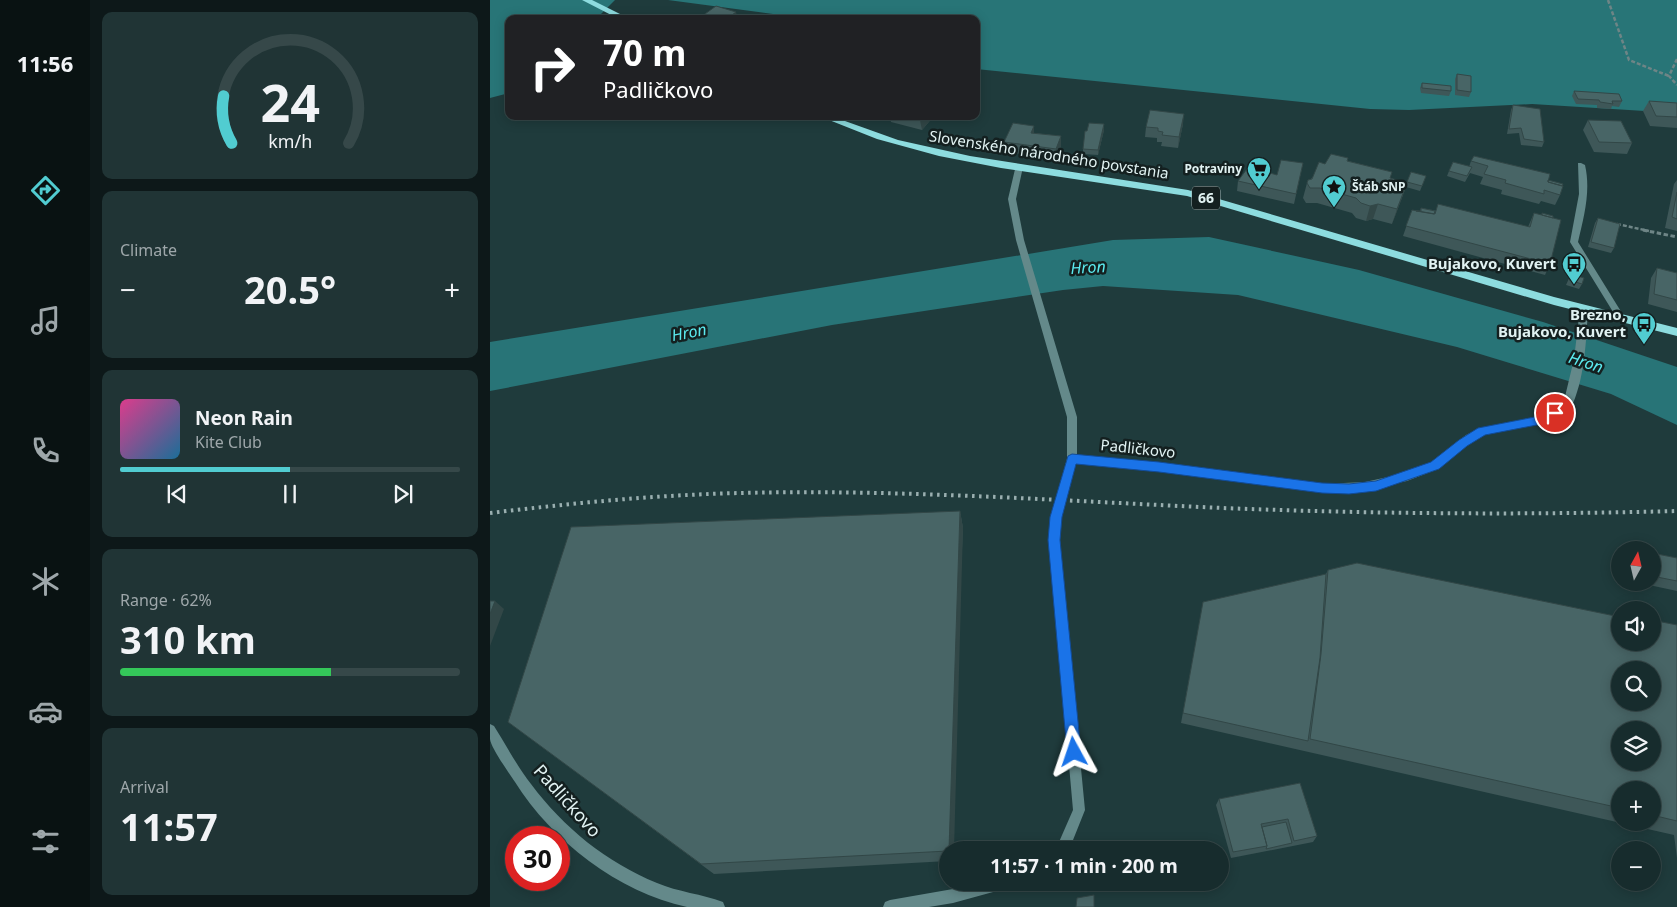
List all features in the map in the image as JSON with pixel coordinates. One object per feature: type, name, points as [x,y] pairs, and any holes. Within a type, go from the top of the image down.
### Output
[{"type":"main road","points":[[586,0],[618,15]]},
{"type":"main road","name":"Slovenského národného povstania","points":[[832,120],[858,131],[937,153],[1019,167],[1095,176],[1188,193],[1584,309],[1677,332]]},
{"type":"street","points":[[1581,165],[1584,174],[1580,216],[1574,242],[1621,318]]},
{"type":"street","points":[[1019,167],[1012,199],[1020,240],[1072,417],[1072,459],[1056,517],[1054,540],[1079,810],[1066,841]]},
{"type":"street","name":"Padličkovo","points":[[1072,459],[1159,467],[1322,488],[1349,489],[1376,486],[1435,466],[1463,443],[1482,431],[1542,420],[1567,407],[1572,395],[1583,328],[1584,309]]},
{"type":"street","name":"Padličkovo","points":[[490,730],[526,788],[584,852],[623,877],[662,894],[718,907]]},
{"type":"street","points":[[890,907],[971,891]]},
{"type":"path","points":[[1608,0],[1629,60],[1669,76],[1677,85]]},
{"type":"path","points":[[1669,76],[1677,59]]},
{"type":"path","points":[[1580,216],[1677,237]]},
{"type":"shaded area","points":[[490,0],[615,0],[600,15],[505,15],[505,94],[490,98]]},
{"type":"shaded area","points":[[668,0],[1677,0],[1677,113],[1532,104],[1409,110],[1370,109],[980,69],[980,15],[780,15]]},
{"type":"water","name":"Hron","points":[[1209,237],[1359,270],[1543,322],[1677,367],[1677,425],[1611,394],[1457,347],[1238,295],[1103,286],[1063,290],[832,325],[490,391],[490,342],[1113,240]]},
{"type":"building","points":[[716,6],[736,12],[732,15],[704,15]]},
{"type":"building","points":[[1457,74],[1471,76],[1471,92],[1457,90]]},
{"type":"building","points":[[1422,83],[1451,86],[1451,91],[1422,88]]},
{"type":"building","points":[[1574,91],[1619,94],[1622,101],[1612,101],[1613,104],[1600,102],[1599,100],[1578,99]]},
{"type":"building","points":[[1649,101],[1677,103],[1677,117],[1656,116]]},
{"type":"building","points":[[1513,105],[1540,109],[1544,142],[1524,139],[1521,128],[1509,129]]},
{"type":"building","points":[[1150,110],[1184,114],[1179,137],[1162,135],[1163,132],[1158,131],[1158,128],[1146,127]]},
{"type":"building","points":[[1588,120],[1621,121],[1632,143],[1599,142]]},
{"type":"building","points":[[1013,123],[1034,126],[1031,133],[1061,136],[1056,149],[1004,142]]},
{"type":"building","points":[[1089,123],[1104,124],[1098,150],[1083,149],[1085,131],[1087,131]]},
{"type":"building","points":[[1331,154],[1348,158],[1347,161],[1392,172],[1390,178],[1407,183],[1397,209],[1378,204],[1370,206],[1361,203],[1356,198],[1320,188],[1310,188],[1307,183],[1308,180],[1312,179],[1319,162],[1325,164]]},
{"type":"building","points":[[1474,156],[1550,174],[1548,182],[1563,186],[1560,195],[1544,190],[1544,194],[1505,183],[1506,180],[1484,174],[1488,166],[1471,161]]},
{"type":"building","points":[[1281,160],[1303,163],[1296,194],[1238,181],[1252,162],[1259,164],[1256,169],[1277,175]]},
{"type":"building","points":[[1453,162],[1472,167],[1467,176],[1449,171]]},
{"type":"building","points":[[1411,172],[1426,176],[1422,186],[1407,182]]},
{"type":"building","points":[[1548,180],[1563,184],[1562,186],[1548,182]]},
{"type":"building","points":[[1677,192],[1677,219],[1672,217]]},
{"type":"building","points":[[1438,204],[1530,227],[1534,213],[1561,220],[1550,264],[1406,226],[1412,210],[1435,214]]},
{"type":"building","points":[[1421,208],[1435,211],[1434,214],[1416,211],[1421,211]]},
{"type":"building","points":[[1542,213],[1553,216],[1553,218],[1542,215]]},
{"type":"building","points":[[1598,218],[1620,224],[1614,248],[1591,242]]},
{"type":"building","points":[[1657,268],[1677,273],[1677,300],[1654,294]]},
{"type":"building","points":[[1571,274],[1584,278],[1582,284],[1569,280]]},
{"type":"building","points":[[960,511],[949,841],[939,841],[939,851],[701,864],[508,722],[571,527]]},
{"type":"building","points":[[1661,555],[1677,558],[1677,581],[1661,578]]},
{"type":"building","points":[[1357,563],[1611,615],[1611,651],[1661,651],[1661,622],[1677,625],[1677,821],[1661,817],[1661,781],[1611,781],[1611,806],[1310,739],[1321,654],[1328,570]]},
{"type":"building","points":[[1326,574],[1320,658],[1308,741],[1183,713],[1203,602]]},
{"type":"building","points":[[490,601],[495,601],[490,614]]},
{"type":"building","points":[[1300,783],[1317,836],[1294,841],[1288,819],[1261,824],[1267,846],[1233,852],[1219,799]]},
{"type":"building","points":[[1286,822],[1292,843],[1266,849],[1267,846],[1262,827]]},
{"type":"building","points":[[1094,895],[1094,907],[1076,907],[1077,898]]},
{"type":"railway","points":[[490,513],[646,498],[709,494],[800,492],[921,494],[1337,512],[1564,513],[1677,511]]},
{"type":"place","name":"Potraviny","points":[[1259,190]]},
{"type":"place","name":"Štáb SNP","points":[[1334,208]]},
{"type":"place","name":"Bujakovo, Kuvert","points":[[1574,285]]},
{"type":"place","name":"Brezno, Bujakovo, Kuvert","points":[[1644,345]]},
{"type":"route","points":[[1074,752],[1054,540],[1056,517],[1072,459],[1159,467],[1293,485],[1349,489],[1376,486],[1401,479],[1435,466],[1463,443],[1482,431],[1542,420],[1555,413]]}]
